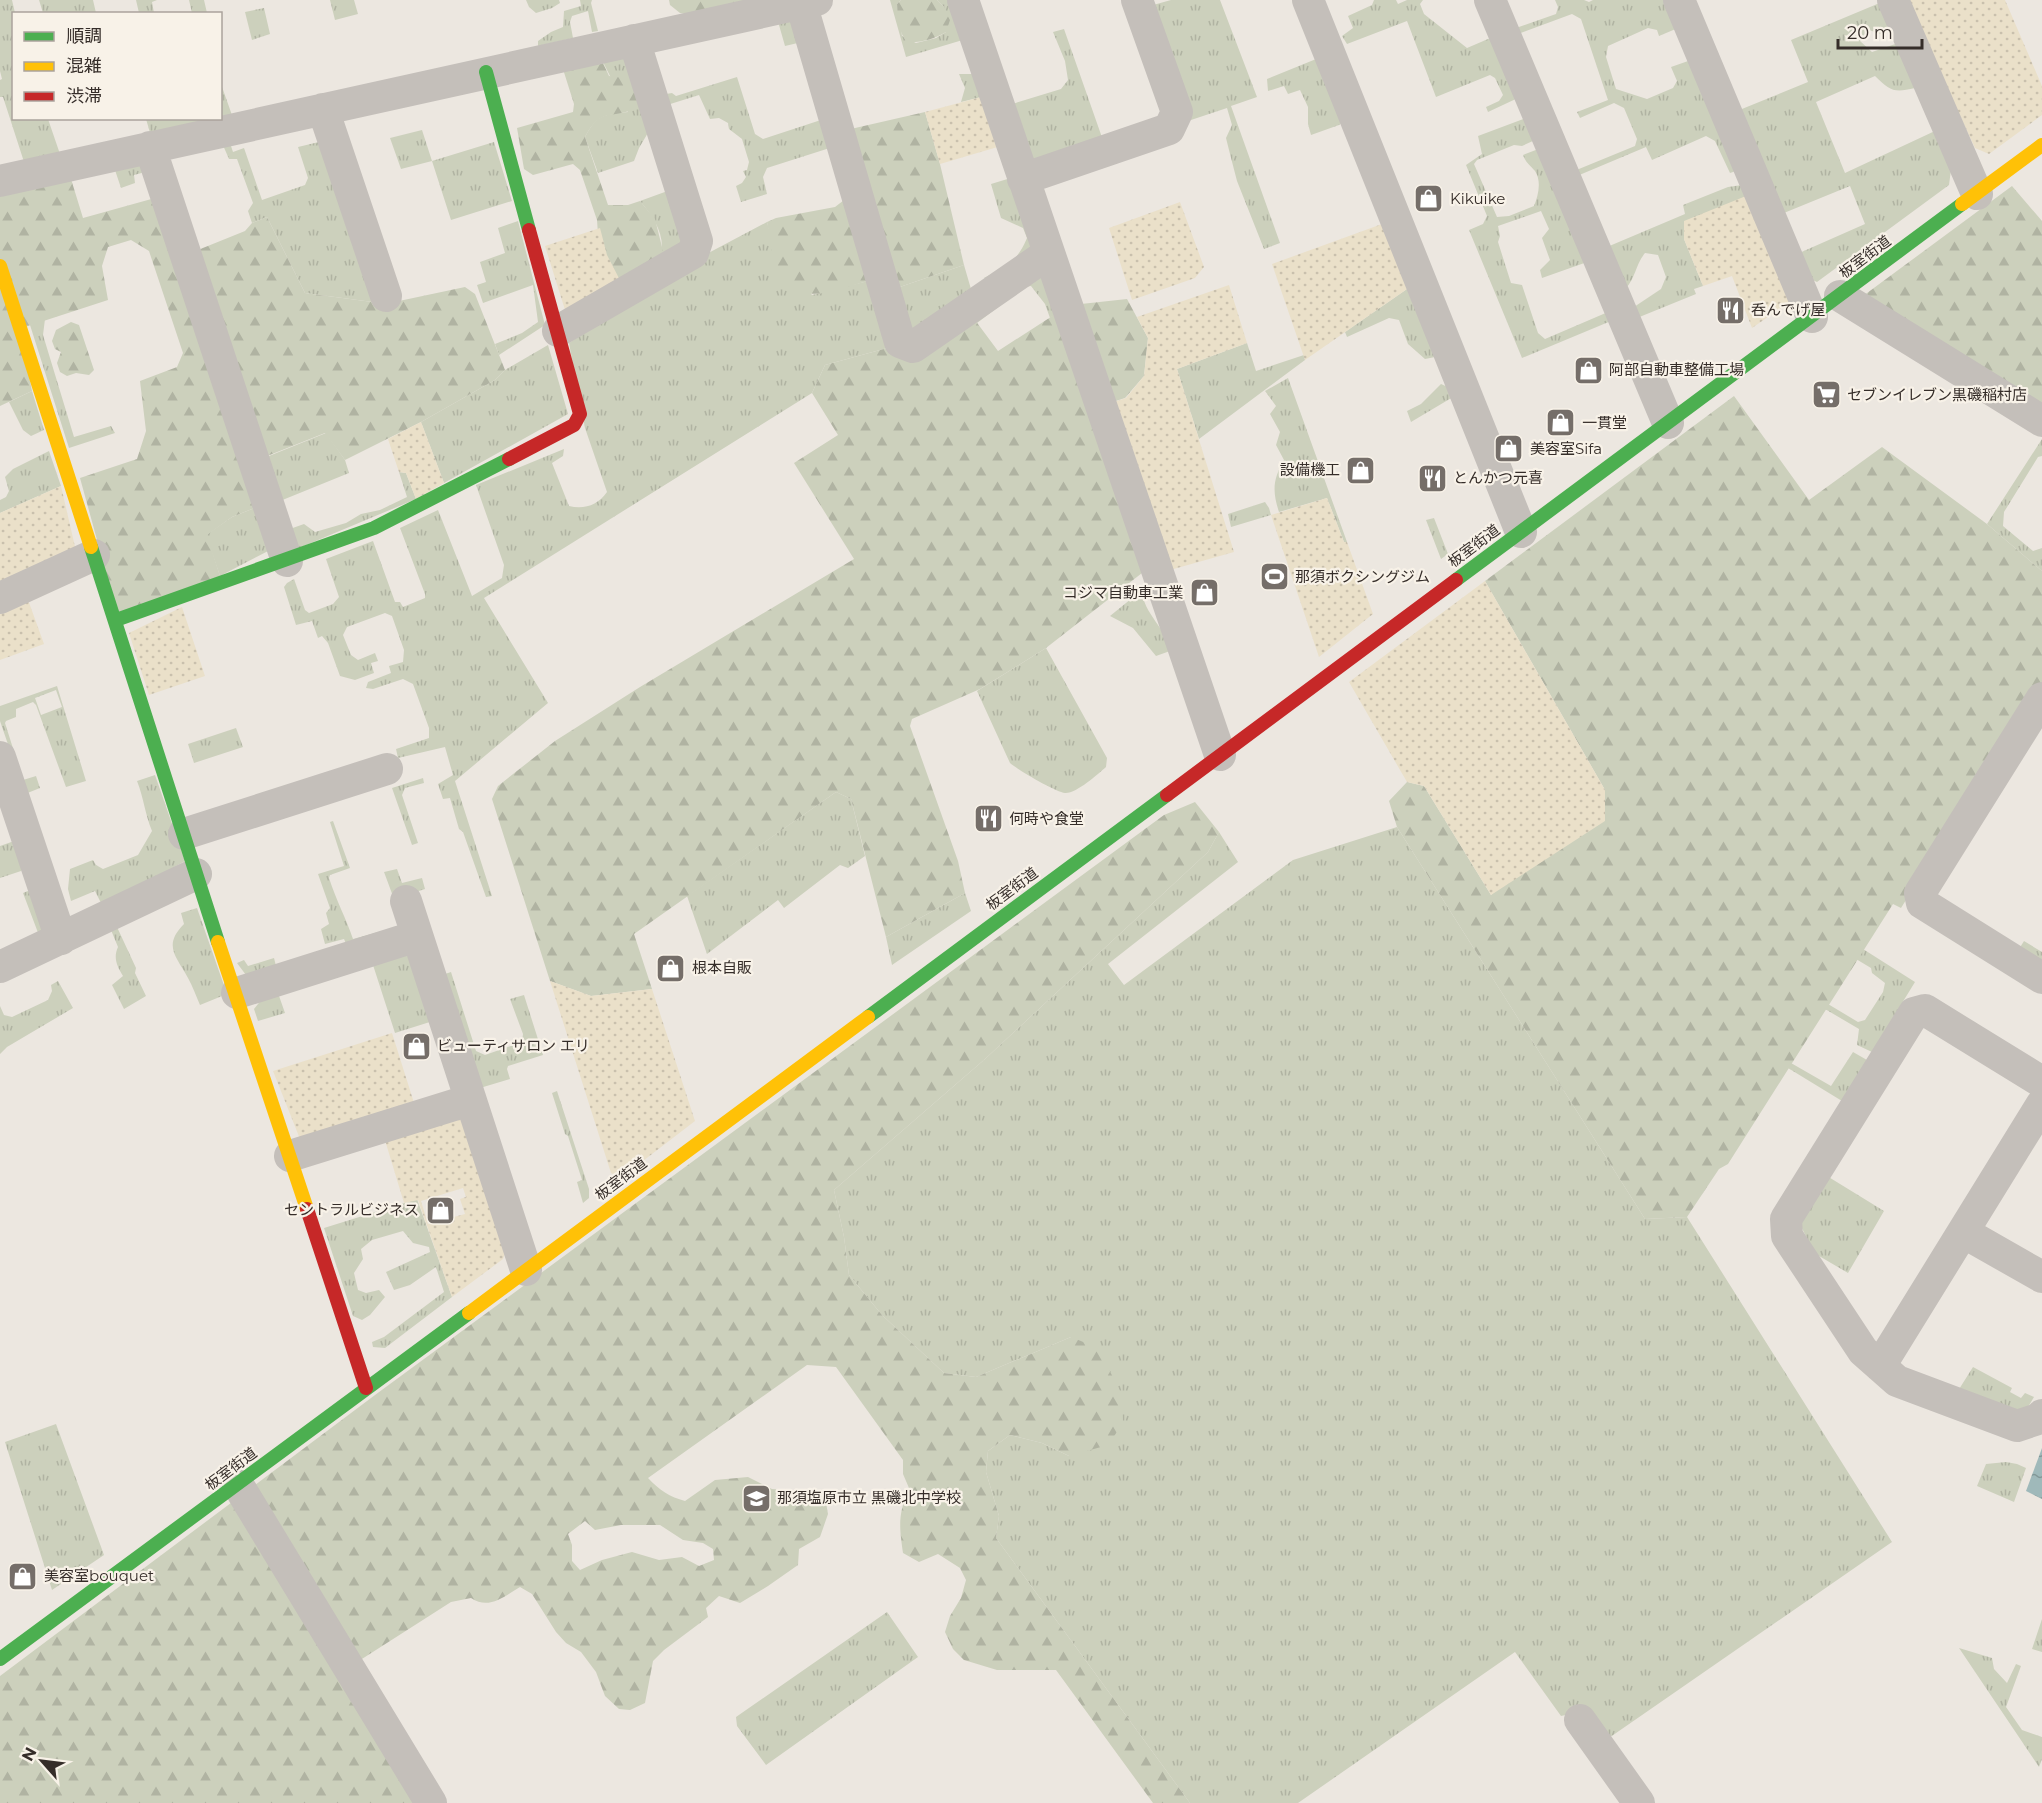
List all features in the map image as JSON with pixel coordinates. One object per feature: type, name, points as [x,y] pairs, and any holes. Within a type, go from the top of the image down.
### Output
[{"type":"main road","points":[[116,621],[374,528],[574,425],[580,414],[486,72]]},
{"type":"main road","name":"板室街道","points":[[0,1659],[238,1485],[2042,145]]},
{"type":"main road","points":[[0,266],[196,874],[366,1388]]},
{"type":"street","points":[[963,0],[1220,755]]},
{"type":"street","points":[[1023,179],[1169,129],[1177,112],[1137,0]]},
{"type":"street","points":[[1308,0],[1521,532]]},
{"type":"street","points":[[1490,0],[1668,423]]},
{"type":"street","points":[[1679,0],[1812,317]]},
{"type":"street","points":[[1893,0],[1977,194]]},
{"type":"street","points":[[0,181],[809,2],[900,342],[913,347],[1049,254]]},
{"type":"street","points":[[558,331],[693,253],[697,241],[634,40]]},
{"type":"street","points":[[324,109],[386,296]]},
{"type":"street","points":[[150,147],[287,561]]},
{"type":"street","points":[[1840,296],[2042,422]]},
{"type":"street","points":[[0,598],[94,555]]},
{"type":"street","points":[[2042,698],[1920,893],[1922,903],[2042,978]]},
{"type":"street","points":[[0,757],[61,939]]},
{"type":"street","points":[[184,834],[387,769]]},
{"type":"street","points":[[0,967],[196,874]]},
{"type":"street","points":[[406,901],[525,1270]]},
{"type":"street","points":[[237,993],[417,936]]},
{"type":"street","points":[[2042,1082],[1925,1010],[1914,1013],[1786,1219],[1787,1236],[1863,1352],[1897,1381],[2017,1426],[2041,1418],[2042,1415]]},
{"type":"street","points":[[290,1156],[470,1100]]},
{"type":"street","points":[[1880,1366],[2042,1104]]},
{"type":"street","points":[[1964,1232],[2042,1277]]},
{"type":"street","points":[[238,1485],[431,1803]]},
{"type":"street","points":[[1580,1720],[1639,1803]]},
{"type":"green space","points":[[0,0],[12,0],[15,12],[12,12],[12,120],[48,120],[61,157],[25,165],[3,97],[0,97],[0,80],[2,79]]},
{"type":"green space","points":[[39,0],[93,0],[96,12],[43,12]]},
{"type":"green space","points":[[136,0],[157,0],[152,2],[154,12],[139,12]]},
{"type":"green space","points":[[189,0],[204,0],[207,12],[192,12]]},
{"type":"green space","points":[[330,0],[354,0],[358,14],[335,20]]},
{"type":"green space","points":[[526,0],[559,0],[560,3],[536,13],[529,7]]},
{"type":"green space","points":[[580,0],[592,0],[598,31],[592,32],[588,11],[572,16],[570,22],[573,38],[538,46],[538,41],[563,27],[564,11],[581,6]]},
{"type":"green space","points":[[669,0],[756,0],[691,15],[680,13],[670,5]]},
{"type":"green space","points":[[890,0],[901,0],[897,4],[902,36],[916,43],[936,38],[946,32],[944,7],[937,0],[954,0],[966,39],[906,57]]},
{"type":"green space","points":[[901,0],[937,0],[944,7],[950,20],[946,32],[927,40],[907,42],[898,19],[897,4]]},
{"type":"green space","points":[[1171,0],[1220,0],[1257,97],[1231,106],[1280,243],[1264,249],[1237,181],[1226,138],[1232,125],[1227,108],[1188,121],[1146,7]]},
{"type":"green space","points":[[1374,0],[1396,0],[1398,4],[1407,0],[1423,0],[1420,4],[1424,14],[1467,48],[1495,36],[1520,97],[1488,112],[1486,107],[1499,101],[1503,95],[1495,78],[1490,75],[1436,97],[1407,21],[1347,44],[1342,36],[1353,28],[1348,16],[1372,5]]},
{"type":"green space","points":[[1555,0],[1589,2],[1593,0],[1667,0],[1678,28],[1659,36],[1657,30],[1648,28],[1608,46],[1606,57],[1616,89],[1647,99],[1673,88],[1677,81],[1671,67],[1691,60],[1736,171],[1730,173],[1715,141],[1706,136],[1652,160],[1646,147],[1577,176],[1574,171],[1635,146],[1637,139],[1624,108],[1614,103],[1580,118],[1577,112],[1608,100],[1581,19],[1572,14],[1518,34],[1516,28],[1556,14],[1558,7]]},
{"type":"green space","points":[[1882,2],[1894,29],[1881,34],[1869,30],[1860,41],[1872,52],[1901,42],[1915,88],[1893,90],[1875,76],[1816,102],[1845,173],[1937,130],[1952,162],[1949,185],[1817,282],[1806,277],[1797,254],[1865,224],[1850,186],[1779,215],[1737,111],[1808,82],[1791,40]]},
{"type":"green space","points":[[264,8],[270,34],[252,40],[245,12]]},
{"type":"green space","points":[[777,18],[795,20],[802,42],[785,46]]},
{"type":"green space","points":[[1064,29],[1105,146],[1029,163],[1009,105],[1061,89],[1068,80],[1065,61],[1053,32]]},
{"type":"green space","points":[[624,52],[652,126],[634,161],[598,173],[585,137],[593,124],[602,117],[628,112],[600,56]]},
{"type":"green space","points":[[600,56],[609,76],[632,79],[640,93],[638,107],[602,117],[591,127],[585,137],[608,205],[628,205],[640,201],[655,219],[663,251],[659,263],[623,286],[599,249],[597,220],[580,170],[573,164],[533,175],[524,169],[517,128],[573,112],[574,104],[562,66]]},
{"type":"green space","points":[[1321,57],[1345,120],[1339,125],[1311,135],[1308,124],[1308,107],[1300,90],[1288,94],[1284,86],[1268,91],[1267,79]]},
{"type":"green space","points":[[959,74],[976,74],[985,96],[961,102],[965,88]]},
{"type":"green space","points":[[737,77],[755,134],[763,139],[827,118],[836,146],[767,168],[763,177],[767,194],[741,202],[736,186],[746,177],[743,171],[747,170],[749,162],[742,139],[729,129],[728,123],[719,118],[710,119],[699,95],[664,106],[660,95],[672,93],[676,96]]},
{"type":"green space","points":[[222,87],[233,118],[151,136],[146,120],[222,120]]},
{"type":"green space","points":[[925,112],[964,265],[891,290],[872,280],[817,294],[805,293],[794,288],[776,264],[767,222],[776,218],[835,207],[848,197],[842,131]]},
{"type":"green space","points":[[1526,118],[1535,140],[1522,146],[1514,145],[1477,160],[1474,164],[1497,217],[1509,216],[1534,206],[1539,184],[1535,171],[1523,155],[1541,148],[1590,261],[1542,278],[1540,270],[1550,260],[1542,238],[1549,229],[1541,211],[1498,226],[1500,236],[1498,242],[1511,283],[1522,285],[1538,333],[1545,339],[1608,312],[1611,321],[1522,358],[1469,230],[1483,224],[1487,216],[1466,165],[1482,154],[1478,136]]},
{"type":"green space","points":[[422,130],[432,161],[401,169],[390,138]]},
{"type":"green space","points":[[229,140],[233,152],[244,148],[262,200],[305,185],[308,178],[298,147],[323,141],[380,303],[305,293],[267,217],[252,223],[248,211],[253,203],[237,159],[229,159],[222,143]]},
{"type":"green space","points":[[494,142],[512,201],[451,220],[432,161]]},
{"type":"green space","points":[[140,158],[149,171],[134,175],[135,183],[121,188],[113,164]]},
{"type":"green space","points":[[1014,177],[1036,240],[1032,253],[993,282],[984,278],[1010,263],[1019,253],[1027,238],[1023,228],[1001,218],[991,184]]},
{"type":"green space","points":[[71,179],[83,218],[155,198],[183,256],[245,231],[252,223],[267,217],[305,293],[380,303],[465,287],[475,294],[505,370],[495,380],[421,422],[345,460],[325,433],[247,464],[262,505],[232,517],[207,535],[220,576],[118,616],[80,478],[137,459],[146,431],[140,381],[177,367],[183,353],[149,251],[131,240],[108,247],[102,266],[108,300],[19,329],[32,391],[0,406],[0,188]]},
{"type":"green space","points":[[1742,185],[1746,196],[1684,239],[1703,286],[1694,289],[1696,294],[1637,318],[1634,307],[1661,289],[1666,277],[1658,255],[1645,253],[1625,289],[1607,247],[1685,214],[1683,205],[1728,187]]},
{"type":"green space","points":[[2012,186],[2042,221],[2042,410],[1863,296]]},
{"type":"green space","points":[[673,189],[688,241],[659,263],[661,237],[651,215],[640,201]]},
{"type":"green space","points":[[518,221],[545,325],[499,355],[495,344],[522,333],[538,322],[533,285],[483,303],[477,285],[486,282],[480,262],[505,253],[498,228]]},
{"type":"green space","points":[[767,222],[771,237],[812,295],[872,280],[891,347],[825,365],[812,393],[484,598],[548,703],[455,781],[492,896],[486,897],[463,832],[459,829],[450,798],[443,799],[438,784],[453,775],[445,747],[398,758],[396,749],[429,738],[429,728],[413,684],[403,679],[373,689],[366,688],[368,682],[391,673],[389,666],[403,662],[404,650],[392,616],[385,613],[347,627],[343,635],[351,655],[358,660],[375,653],[378,661],[371,663],[374,673],[355,680],[340,676],[328,643],[322,636],[318,638],[312,621],[296,625],[284,587],[294,579],[305,610],[309,613],[333,604],[339,597],[326,559],[373,541],[395,602],[400,602],[403,607],[425,598],[400,528],[438,510],[472,596],[502,578],[504,565],[476,485],[564,449],[563,456],[552,463],[569,506],[590,505],[607,492],[585,428],[569,343],[699,258]]},
{"type":"green space","points":[[964,265],[973,296],[915,337],[891,290]]},
{"type":"green space","points":[[1046,273],[1060,311],[1050,318],[1045,304],[1031,286],[1025,287],[977,323],[972,316]]},
{"type":"green space","points":[[1407,289],[1435,357],[1425,359],[1408,344],[1399,320],[1389,318],[1347,337],[1345,332]]},
{"type":"green space","points":[[1127,299],[1148,338],[1144,376],[1125,398],[1097,407],[1142,573],[1046,648],[980,689],[912,719],[910,726],[958,861],[965,893],[886,937],[851,799],[836,792],[634,934],[652,989],[591,996],[550,981],[492,799],[498,786],[555,741],[640,687],[854,559],[794,463],[838,435],[812,393],[825,365],[891,347],[972,316],[998,351],[1060,311],[1081,304]]},
{"type":"green space","points":[[45,319],[43,335],[74,437],[111,426],[115,433],[69,448],[30,325]]},
{"type":"green space","points":[[71,322],[79,325],[94,370],[89,375],[76,373],[67,376],[60,372],[57,363],[61,352],[55,349],[52,341],[56,330]]},
{"type":"green space","points":[[1247,343],[1256,371],[1304,355],[1305,360],[1199,439],[1177,369]]},
{"type":"green space","points":[[548,345],[568,414],[444,483],[421,422],[495,380],[505,370]]},
{"type":"green space","points":[[1288,378],[1347,542],[1344,542],[1327,498],[1279,512],[1275,498],[1275,485],[1284,460],[1276,445],[1280,432],[1270,414],[1276,406],[1265,391]]},
{"type":"green space","points":[[1441,384],[1450,388],[1453,397],[1411,422],[1407,411],[1421,404]]},
{"type":"green space","points":[[32,391],[44,430],[31,436],[23,430],[9,402]]},
{"type":"green space","points":[[1734,396],[1809,500],[1882,447],[1987,524],[2042,571],[2042,683],[1901,908],[1893,904],[1728,1164],[1719,1169],[1687,1217],[1645,1219],[1397,827],[1389,801],[1407,782],[1424,786],[1491,895],[1605,790],[1485,581]]},
{"type":"green space","points":[[326,433],[345,460],[349,473],[280,501],[264,458]]},
{"type":"green space","points":[[2042,439],[2042,456],[2038,457],[2004,512],[2003,526],[2033,551],[2042,548],[2042,571],[1987,524]]},
{"type":"green space","points":[[49,451],[61,486],[0,513],[0,500],[6,497],[9,491],[5,477],[13,469]]},
{"type":"green space","points":[[399,472],[406,473],[416,499],[299,548],[287,530],[304,524],[315,532],[346,523],[361,514],[380,510],[407,497]]},
{"type":"green space","points":[[1265,502],[1271,515],[1231,527],[1228,514]]},
{"type":"green space","points":[[262,505],[274,548],[220,576],[206,535],[232,517]]},
{"type":"green space","points":[[1434,518],[1448,554],[1441,559],[1426,520]]},
{"type":"green space","points":[[1142,590],[1146,606],[1164,635],[1170,651],[1156,656],[1133,628],[1110,616]]},
{"type":"green space","points":[[1046,648],[1107,758],[1106,767],[1087,783],[1065,793],[1010,763],[977,691]]},
{"type":"green space","points":[[57,686],[86,781],[66,787],[33,702],[16,709],[16,717],[5,723],[23,780],[36,776],[40,788],[25,794],[0,721],[0,706]],"holes":[[[56,690],[62,707],[41,715],[35,698]]]},
{"type":"green space","points":[[236,728],[243,747],[194,763],[188,744]]},
{"type":"green space","points":[[155,775],[185,861],[103,907],[95,891],[71,901],[68,889],[70,869],[93,860],[103,869],[138,855],[152,831],[137,781]]},
{"type":"green space","points":[[423,778],[424,783],[405,788],[402,795],[418,843],[412,845],[392,788]]},
{"type":"green space","points":[[836,792],[851,799],[865,856],[848,868],[840,865],[784,908],[778,900],[707,954],[687,896]]},
{"type":"green space","points":[[1195,802],[1219,832],[1208,852],[985,1059],[834,1190],[849,1275],[882,1315],[944,1373],[976,1377],[1071,1337],[1098,1348],[1121,1393],[1123,1423],[1108,1445],[1069,1456],[1042,1443],[1010,1435],[988,1451],[986,1472],[999,1516],[996,1538],[1190,1803],[1153,1803],[1056,1670],[997,1670],[964,1660],[953,1649],[945,1632],[950,1616],[961,1598],[966,1580],[960,1568],[938,1554],[919,1562],[903,1553],[900,1520],[909,1488],[903,1474],[903,1460],[836,1367],[807,1365],[648,1478],[665,1493],[685,1501],[715,1480],[748,1477],[772,1489],[813,1492],[825,1497],[828,1514],[820,1537],[799,1549],[798,1565],[740,1603],[719,1596],[706,1608],[708,1617],[653,1661],[645,1703],[630,1710],[619,1709],[605,1696],[596,1672],[581,1652],[566,1643],[556,1632],[532,1594],[520,1587],[496,1601],[484,1603],[471,1598],[451,1602],[340,1673],[418,1803],[0,1803],[0,1676],[375,1395],[1164,815]],"holes":[[[585,1521],[595,1530],[621,1525],[660,1525],[683,1540],[703,1543],[713,1549],[714,1560],[699,1566],[682,1557],[659,1560],[632,1552],[602,1560],[580,1570],[572,1561],[572,1545],[568,1534]]]},
{"type":"green space","points":[[333,821],[350,868],[330,875],[329,878],[353,939],[382,931],[347,946],[344,939],[325,944],[321,929],[329,924],[326,913],[330,908],[318,874],[344,866],[330,822]]},
{"type":"green space","points":[[1397,827],[1645,1219],[1687,1217],[1892,1542],[1606,1740],[1579,1712],[1561,1716],[1515,1652],[1298,1803],[1190,1803],[996,1538],[999,1516],[986,1472],[988,1451],[1010,1435],[1042,1443],[1069,1456],[1071,1337],[976,1377],[944,1373],[882,1315],[849,1275],[834,1190],[985,1059],[1208,852],[1219,832],[1238,862],[1108,964],[1124,985],[1293,860]]},
{"type":"green space","points":[[17,840],[26,865],[21,871],[0,878],[0,846]]},
{"type":"green space","points":[[397,869],[402,883],[422,878],[425,889],[394,899],[384,872]]},
{"type":"green space","points":[[33,889],[46,928],[40,938],[23,893]]},
{"type":"green space","points":[[965,893],[971,911],[892,965],[886,937]]},
{"type":"green space","points":[[197,908],[227,994],[200,1005],[176,957],[173,945],[177,932],[184,924],[181,913]]},
{"type":"green space","points":[[117,927],[146,996],[124,1009],[112,985],[123,976],[116,962],[118,947],[111,930]]},
{"type":"green space","points":[[2024,941],[2042,952],[2042,963],[2019,949]]},
{"type":"green space","points":[[1863,949],[1915,982],[1872,1052],[1857,1045],[1859,1029],[1825,1009],[1828,1004],[1858,1022],[1865,1020],[1883,992],[1885,983],[1872,973],[1871,968],[1856,959]]},
{"type":"green space","points":[[405,955],[415,959],[433,1021],[395,1033],[373,965]]},
{"type":"green space","points":[[274,958],[276,966],[246,975],[237,963],[244,960],[248,966]]},
{"type":"green space","points":[[451,972],[476,1051],[485,1055],[522,1042],[523,1034],[510,999],[524,995],[543,1055],[508,1066],[510,1079],[480,1088],[442,975]]},
{"type":"green space","points":[[58,981],[73,1008],[7,1047],[0,1054],[0,1006],[4,1015],[12,1017],[48,1000],[52,991],[51,985]]},
{"type":"green space","points":[[278,993],[285,1013],[258,1021],[254,1009],[262,999]]},
{"type":"green space","points":[[1853,1052],[1867,1060],[1842,1101],[1788,1068],[1791,1063],[1831,1086]]},
{"type":"green space","points":[[557,1091],[589,1189],[589,1198],[583,1203],[577,1182],[582,1180],[552,1093]]},
{"type":"green space","points":[[1827,1176],[1884,1211],[1848,1273],[1814,1253],[1799,1222]]},
{"type":"green space","points":[[417,1199],[452,1297],[385,1348],[373,1347],[372,1342],[384,1337],[444,1292],[436,1267],[410,1285],[394,1290],[386,1272],[430,1252],[429,1247],[413,1243],[403,1231],[372,1240],[361,1249],[363,1259],[354,1273],[358,1290],[366,1293],[379,1290],[385,1297],[370,1315],[362,1320],[353,1316],[324,1228]]},
{"type":"green space","points":[[1973,1367],[2012,1388],[2010,1392],[2021,1398],[2025,1393],[2034,1397],[2028,1407],[2010,1415],[1956,1394]]},
{"type":"green space","points":[[56,1424],[104,1555],[52,1590],[5,1442]]},
{"type":"green space","points":[[2006,1462],[2026,1468],[2014,1502],[1977,1486],[1986,1464]]},
{"type":"green space","points":[[887,1612],[918,1657],[766,1765],[737,1726],[736,1717]]},
{"type":"green space","points":[[2042,1619],[2042,1652],[2032,1649]]},
{"type":"green space","points":[[1959,1648],[1992,1658],[1994,1669],[2007,1683],[2016,1664],[2021,1666],[2006,1707],[2022,1730],[2042,1737],[2042,1759],[2039,1767]]},
{"type":"sand","points":[[1906,0],[2005,0],[2042,86],[2042,115],[1989,154],[1975,148]]},
{"type":"sand","points":[[985,96],[1001,146],[940,164],[925,112]]},
{"type":"sand","points":[[1746,196],[1790,302],[1752,328],[1732,276],[1703,286],[1684,239],[1684,221]]},
{"type":"sand","points":[[1180,202],[1204,267],[1195,278],[1132,300],[1109,228]]},
{"type":"sand","points":[[1382,224],[1407,289],[1305,360],[1272,264]]},
{"type":"sand","points":[[600,228],[607,255],[623,286],[566,313],[545,246]]},
{"type":"sand","points":[[1229,285],[1247,343],[1177,369],[1234,552],[1163,572],[1108,404],[1126,398],[1144,376],[1148,338],[1137,317]]},
{"type":"sand","points":[[421,422],[444,483],[416,499],[406,473],[399,472],[388,439]]},
{"type":"sand","points":[[61,486],[76,551],[0,585],[0,513]]},
{"type":"sand","points":[[1327,498],[1344,542],[1347,542],[1373,614],[1319,657],[1271,515]]},
{"type":"sand","points":[[1485,581],[1605,790],[1605,821],[1491,895],[1424,786],[1407,782],[1349,682]]},
{"type":"sand","points":[[27,597],[44,644],[0,660],[0,609]]},
{"type":"sand","points":[[182,607],[205,676],[149,695],[129,633]]},
{"type":"sand","points":[[550,981],[591,996],[652,989],[695,1121],[626,1174],[618,1177],[611,1173]]},
{"type":"sand","points":[[392,1033],[415,1106],[300,1139],[273,1071]]},
{"type":"sand","points":[[457,1113],[469,1118],[508,1245],[503,1259],[452,1297],[418,1200],[404,1203],[384,1137]],"holes":[[[463,1188],[466,1197],[460,1199],[465,1214],[428,1224],[421,1201]]]},
{"type":"water","points":[[2042,1448],[2042,1499],[2026,1491]]},
{"type":"traffic: fast","points":[[486,72],[529,230]]},
{"type":"traffic: fast","points":[[1456,580],[1962,204]]},
{"type":"traffic: fast","points":[[116,620],[374,528],[509,459]]},
{"type":"traffic: fast","points":[[91,547],[218,942]]},
{"type":"traffic: fast","points":[[868,1017],[1167,795]]},
{"type":"traffic: fast","points":[[0,1659],[469,1313]]},
{"type":"traffic: slow","points":[[1962,204],[2042,145]]},
{"type":"traffic: slow","points":[[0,266],[91,547]]},
{"type":"traffic: slow","points":[[218,942],[307,1209]]},
{"type":"traffic: slow","points":[[469,1313],[868,1017]]},
{"type":"traffic: jam","points":[[509,459],[574,425],[580,414],[529,230]]},
{"type":"traffic: jam","points":[[1167,795],[1456,580]]},
{"type":"traffic: jam","points":[[307,1209],[366,1388]]},
{"type":"place","name":"Kikuike","points":[[1429,199]]},
{"type":"place","name":"呑んでげ屋","points":[[1730,310]]},
{"type":"place","name":"阿部自動車整備工場","points":[[1588,370]]},
{"type":"place","name":"セブンイレブン黒磯稲村店","points":[[1826,395]]},
{"type":"place","name":"一貫堂","points":[[1561,423]]},
{"type":"place","name":"美容室Sifa","points":[[1509,449]]},
{"type":"place","name":"設備機工","points":[[1361,470]]},
{"type":"place","name":"とんかつ元喜","points":[[1432,478]]},
{"type":"place","name":"那須ボクシングジム","points":[[1274,577]]},
{"type":"place","name":"コジマ自動車工業","points":[[1204,593]]},
{"type":"place","name":"何時や食堂","points":[[988,819]]},
{"type":"place","name":"根本自販","points":[[671,968]]},
{"type":"place","name":"ビューティサロン エリ","points":[[416,1046]]},
{"type":"place","name":"セントラルビジネス","points":[[440,1210]]},
{"type":"place","name":"那須塩原市立 黒磯北中学校","points":[[756,1498]]},
{"type":"place","name":"美容室bouquet","points":[[23,1576]]}]
